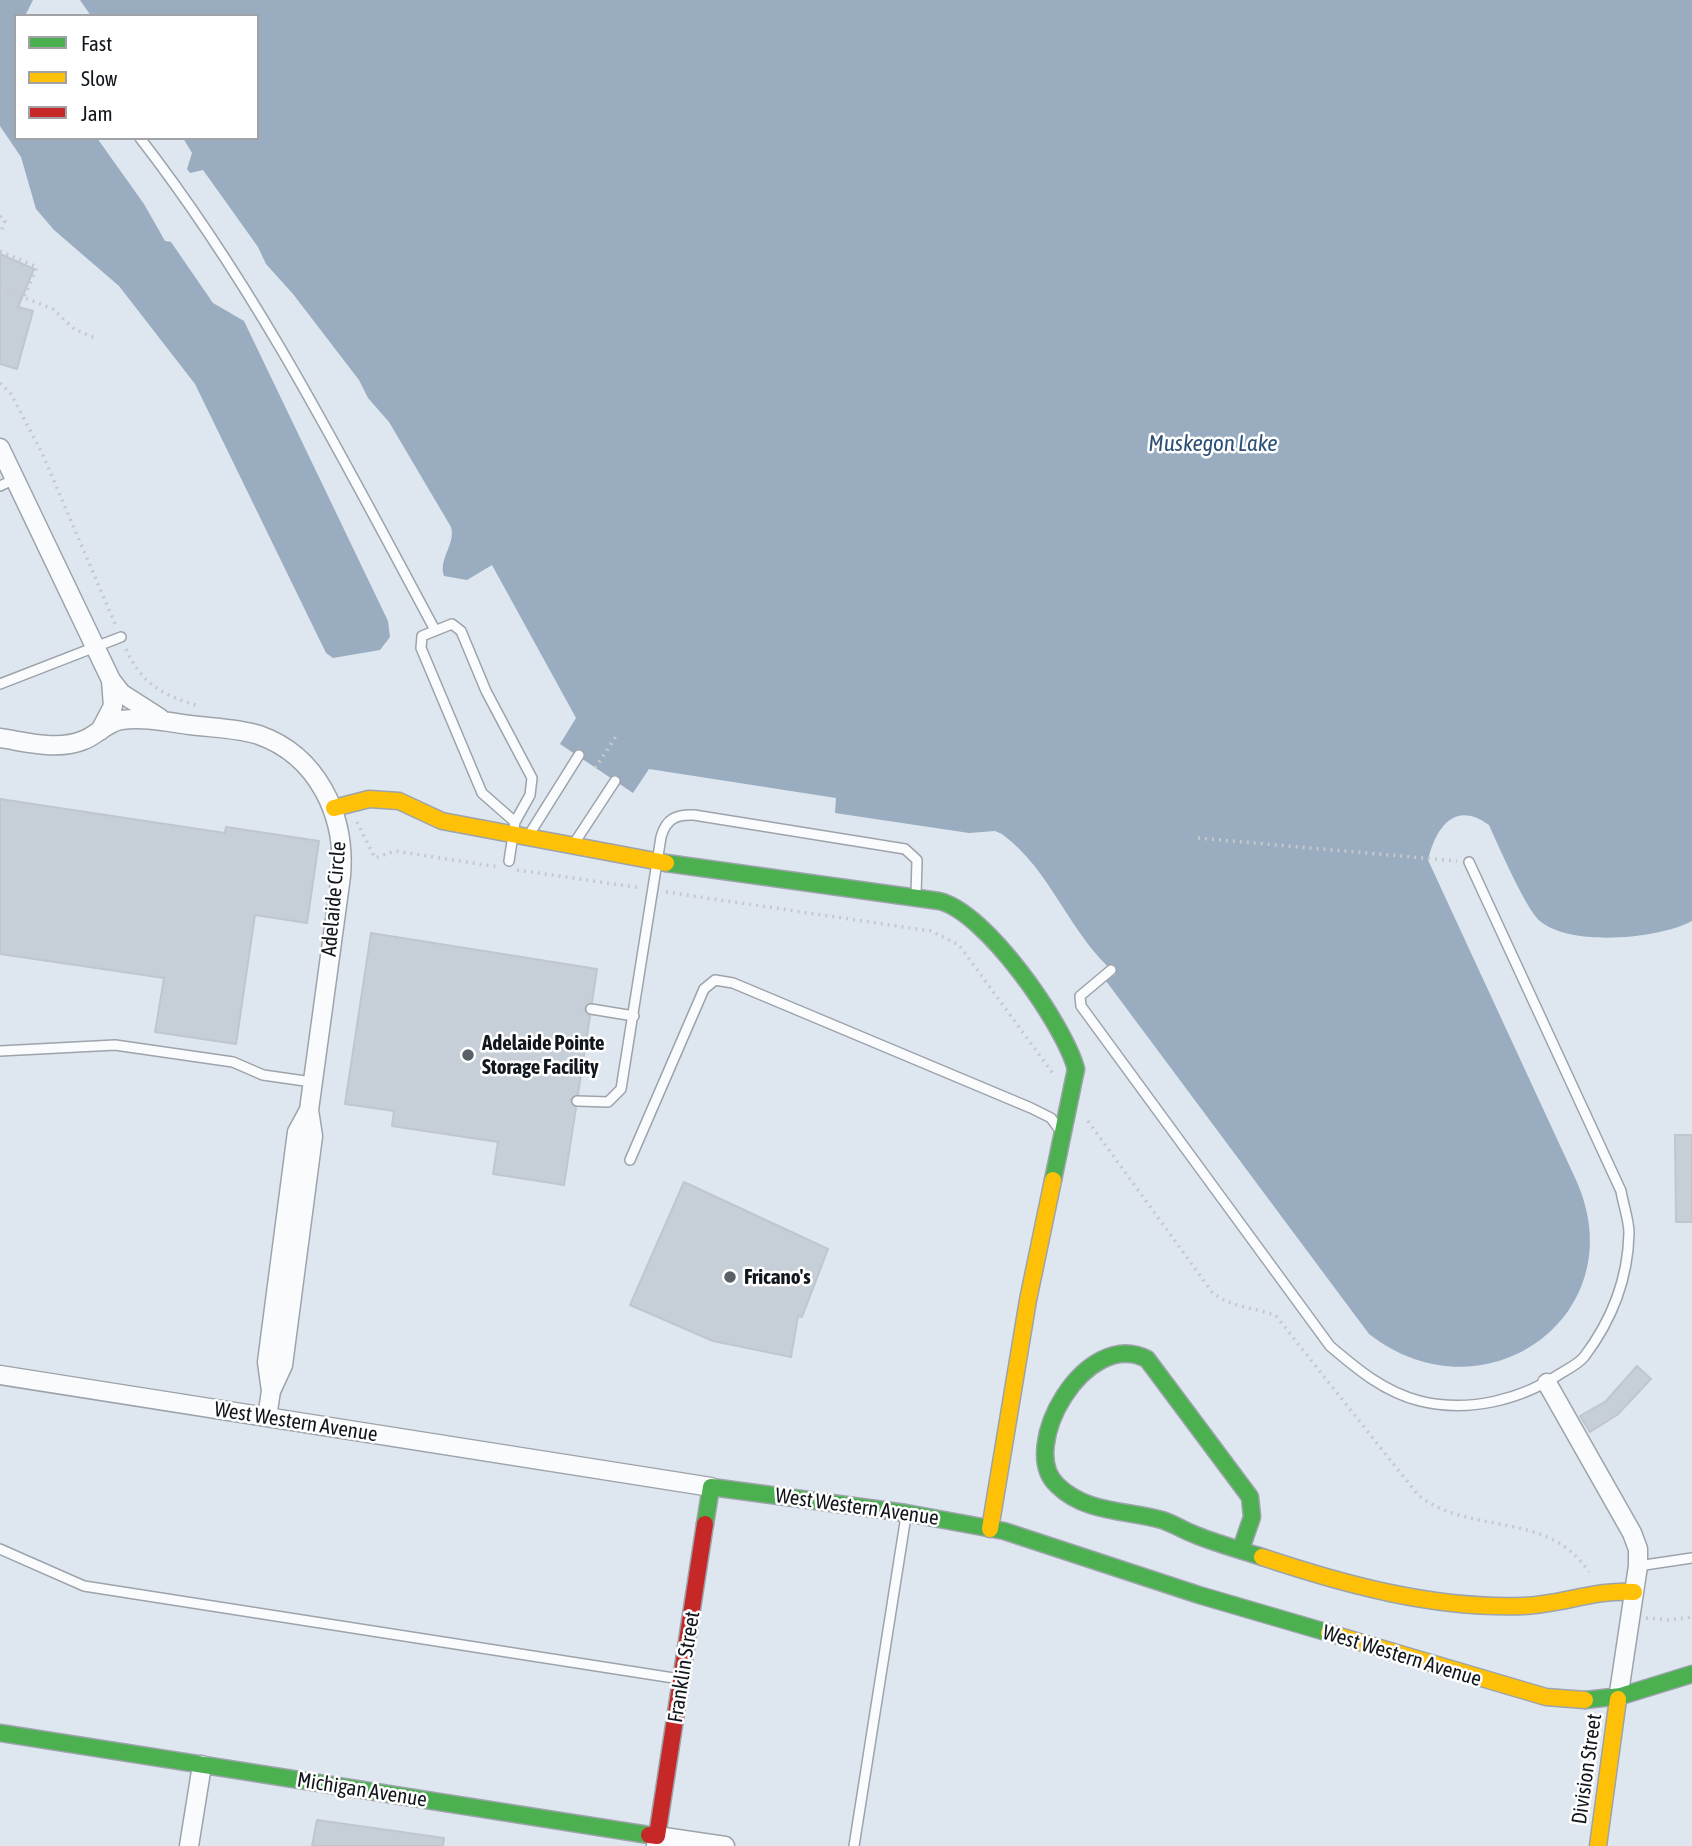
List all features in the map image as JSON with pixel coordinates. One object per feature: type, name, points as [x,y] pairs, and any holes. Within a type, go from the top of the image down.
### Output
[{"type":"street","name":"Adelaide Circle","points":[[0,448],[7,482],[111,680],[121,693],[163,720]]},
{"type":"street","points":[[100,731],[113,706],[111,680]]},
{"type":"street","name":"Adelaide Circle","points":[[0,738],[64,745],[81,742],[121,720],[163,720],[244,731],[264,737],[292,755],[314,775],[334,808],[340,830],[342,861],[309,1110],[297,1132],[268,1349],[267,1366],[271,1391],[267,1417]]},
{"type":"street","points":[[334,808],[369,799],[399,801],[442,821],[518,833],[572,847],[656,863],[950,903],[968,915],[1062,1030],[1073,1052],[1076,1069],[1028,1300],[990,1529]]},
{"type":"street","points":[[1241,1549],[1252,1517],[1250,1497],[1147,1359],[1137,1354],[1116,1353],[1100,1360],[1074,1381],[1065,1395],[1045,1451],[1044,1465],[1051,1479],[1076,1499],[1162,1520],[1191,1534],[1354,1586],[1429,1601],[1532,1606],[1606,1590],[1634,1592]]},
{"type":"street","name":"West Western Avenue","points":[[0,1375],[711,1487],[906,1513],[990,1529],[1199,1595],[1516,1689],[1573,1701],[1618,1699],[1692,1674]]},
{"type":"street","points":[[1547,1383],[1632,1533],[1638,1549],[1638,1566],[1618,1699]]},
{"type":"street","name":"Franklin Street","points":[[657,1841],[711,1487]]},
{"type":"street","name":"Division Street","points":[[1598,1846],[1618,1699]]},
{"type":"street","name":"Michigan Avenue","points":[[0,1733],[657,1841],[724,1846]]},
{"type":"street","points":[[188,1846],[202,1765]]},
{"type":"lane","points":[[142,140],[204,222],[289,358],[435,630]]},
{"type":"lane","points":[[509,861],[518,833],[530,795],[532,787],[528,768],[486,691],[461,631],[452,624],[435,630],[422,636],[421,648],[482,793],[518,833]]},
{"type":"lane","points":[[0,684],[121,637]]},
{"type":"lane","points":[[518,833],[579,755]]},
{"type":"lane","points":[[572,847],[615,781]]},
{"type":"lane","points":[[577,1101],[603,1104],[618,1095],[626,1068],[664,825],[679,816],[694,815],[905,849],[917,860],[916,898]]},
{"type":"lane","points":[[1111,970],[1080,996],[1080,1006],[1330,1346],[1369,1379],[1418,1401],[1449,1406],[1484,1404],[1516,1396],[1547,1383],[1583,1359],[1616,1306],[1625,1267],[1629,1230],[1621,1191],[1469,862]]},
{"type":"lane","points":[[630,1160],[704,989],[715,980],[733,983],[1039,1111],[1057,1124],[1062,1137]]},
{"type":"lane","points":[[591,1009],[634,1016]]},
{"type":"lane","points":[[0,1051],[115,1045],[233,1062],[262,1075],[312,1082]]},
{"type":"lane","points":[[853,1846],[906,1513]]},
{"type":"lane","points":[[0,1549],[84,1586],[682,1679]]},
{"type":"lane","points":[[1638,1566],[1692,1558]]},
{"type":"path","points":[[0,216],[5,221],[0,234]]},
{"type":"path","points":[[0,251],[37,267],[24,298]]},
{"type":"path","points":[[0,288],[53,309],[74,329],[95,338]]},
{"type":"path","points":[[0,383],[11,394],[42,453]]},
{"type":"path","points":[[596,768],[617,735]]},
{"type":"path","points":[[1198,838],[1469,862]]},
{"type":"path","points":[[1631,1616],[1669,1620],[1692,1617]]},
{"type":"water","points":[[0,0],[33,0],[26,14],[14,14],[14,140],[98,140],[144,204],[165,241],[171,242],[213,303],[244,321],[388,621],[390,637],[380,650],[333,658],[326,653],[195,384],[119,286],[54,230],[36,209],[21,157],[0,126]]},
{"type":"water","name":"Muskegon Lake","points":[[80,0],[1692,0],[1692,921],[1659,932],[1615,938],[1572,934],[1554,929],[1540,921],[1527,904],[1489,825],[1466,815],[1457,816],[1442,828],[1428,860],[1576,1180],[1589,1229],[1586,1273],[1568,1311],[1539,1341],[1502,1360],[1459,1367],[1414,1359],[1369,1334],[1106,981],[1116,974],[1085,940],[1034,866],[1002,834],[995,831],[969,833],[835,813],[836,798],[649,769],[633,793],[560,744],[576,718],[492,565],[467,580],[444,576],[443,564],[451,539],[451,527],[389,422],[368,398],[359,380],[293,294],[266,264],[258,247],[203,170],[190,173],[187,169],[192,153],[184,140],[259,140],[259,14],[90,14]]},
{"type":"building","points":[[0,254],[34,269],[18,307],[33,311],[17,369],[0,364]]},
{"type":"building","points":[[0,799],[225,833],[226,827],[319,841],[307,923],[255,915],[236,1044],[155,1032],[164,978],[0,954]]},
{"type":"building","name":"Adelaide Pointe Storage Facility","points":[[371,933],[597,969],[592,1002],[584,1009],[590,1016],[578,1094],[570,1100],[576,1108],[564,1185],[493,1174],[498,1142],[392,1126],[394,1111],[345,1104]]},
{"type":"building","points":[[1675,1135],[1692,1135],[1692,1222],[1676,1222]]},
{"type":"building","name":"Fricano's","points":[[684,1182],[828,1249],[802,1317],[798,1316],[791,1357],[713,1341],[630,1305]]},
{"type":"building","points":[[1637,1366],[1651,1379],[1617,1415],[1590,1432],[1580,1416],[1606,1401]]},
{"type":"building","points":[[317,1820],[444,1838],[443,1846],[312,1846]]},
{"type":"traffic: fast","points":[[666,863],[939,901],[958,909],[978,925],[1040,999],[1069,1049],[1076,1069],[1053,1180]]},
{"type":"traffic: fast","points":[[1241,1549],[1252,1517],[1250,1497],[1147,1359],[1124,1354],[1102,1360],[1081,1375],[1064,1396],[1052,1420],[1046,1445],[1047,1468],[1057,1485],[1068,1494],[1093,1506],[1162,1520],[1208,1540],[1262,1557]]},
{"type":"traffic: fast","points":[[705,1524],[711,1487],[906,1513],[1004,1531],[1199,1595],[1329,1633]]},
{"type":"traffic: fast","points":[[1585,1700],[1621,1696],[1692,1674]]},
{"type":"traffic: fast","points":[[0,1733],[649,1835]]},
{"type":"traffic: slow","points":[[334,808],[369,799],[399,801],[442,821],[666,863]]},
{"type":"traffic: slow","points":[[990,1529],[1028,1300],[1053,1180]]},
{"type":"traffic: slow","points":[[1262,1557],[1358,1586],[1456,1604],[1523,1606],[1606,1593],[1634,1592]]},
{"type":"traffic: slow","points":[[1329,1633],[1546,1697],[1585,1700]]},
{"type":"traffic: slow","points":[[1598,1846],[1618,1699]]},
{"type":"traffic: jam","points":[[649,1835],[657,1836],[705,1524]]},
{"type":"place","name":"Adelaide Pointe Storage Facility","points":[[468,1055]]},
{"type":"place","name":"Fricano's","points":[[730,1277]]}]
